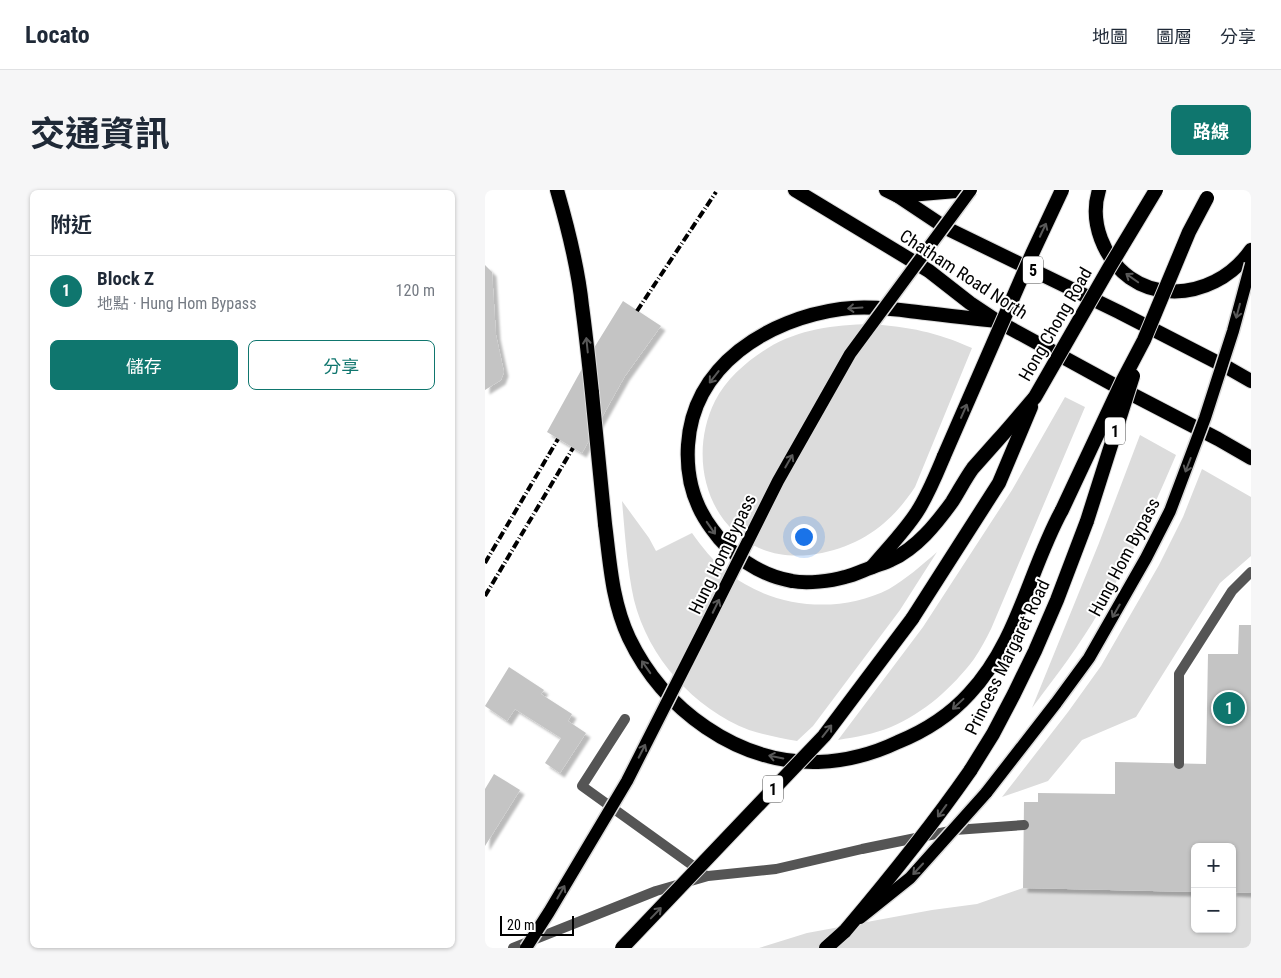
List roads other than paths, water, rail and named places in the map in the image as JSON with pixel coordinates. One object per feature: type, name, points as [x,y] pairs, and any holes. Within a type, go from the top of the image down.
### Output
[{"type":"highway","points":[[557,190],[566,220],[582,304],[611,580],[617,608],[629,638],[644,664],[665,693],[684,712],[714,733],[737,745],[765,755],[781,759],[817,762],[852,758],[888,747],[920,733],[944,718],[969,694],[990,668],[1008,638],[1049,537],[1123,380],[1144,340]]},
{"type":"highway","name":"Chatham Road North","points":[[795,190],[929,271],[997,321],[1251,458]]},
{"type":"highway","points":[[892,193],[969,190]]},
{"type":"highway","points":[[871,567],[917,513],[929,492],[1032,254],[1062,190]]},
{"type":"highway","points":[[1099,190],[1096,220],[1104,246],[1118,267],[1137,282],[1148,287],[1182,292],[1206,286],[1227,274],[1251,250]]},
{"type":"highway","name":"Hong Chong Road","points":[[622,948],[824,736],[912,618],[999,483],[1035,397],[1156,190]]},
{"type":"highway","name":"Chatham Road North","points":[[892,193],[946,228],[1119,312],[1251,381]]},
{"type":"highway","name":"1","points":[[1144,340],[1189,232],[1209,194]]},
{"type":"highway","points":[[997,321],[862,307],[821,313],[781,325],[762,335],[744,346],[714,376],[702,394],[693,414],[688,435],[687,457],[689,478],[695,500],[705,519],[722,542],[750,565],[770,575],[793,582],[821,581],[846,577],[891,560],[911,548],[922,538],[951,503],[973,468],[1035,397]]},
{"type":"highway","name":"Princess Margaret Road","points":[[826,948],[845,931],[942,812],[993,734],[1014,694],[1035,651],[1073,559],[1144,340]]},
{"type":"main road","name":"Hung Hom Bypass","points":[[526,948],[627,781],[778,481],[850,354],[969,190]]},
{"type":"main road","name":"Hung Hom Bypass","points":[[845,931],[921,867],[986,793],[1089,658],[1170,511],[1205,418],[1233,331],[1251,264]]},
{"type":"lane","points":[[1179,764],[1179,674],[1232,591],[1251,572]]},
{"type":"lane","points":[[625,719],[582,786],[708,876]]},
{"type":"lane","points":[[513,948],[656,891],[708,876],[777,869],[955,830],[1024,825]]},
{"type":"railway","points":[[637,311],[716,192]]},
{"type":"railway","points":[[485,563],[558,439]]},
{"type":"railway","points":[[485,596],[573,448]]},
{"type":"place","name":"Block Z","points":[[1229,708]]}]
